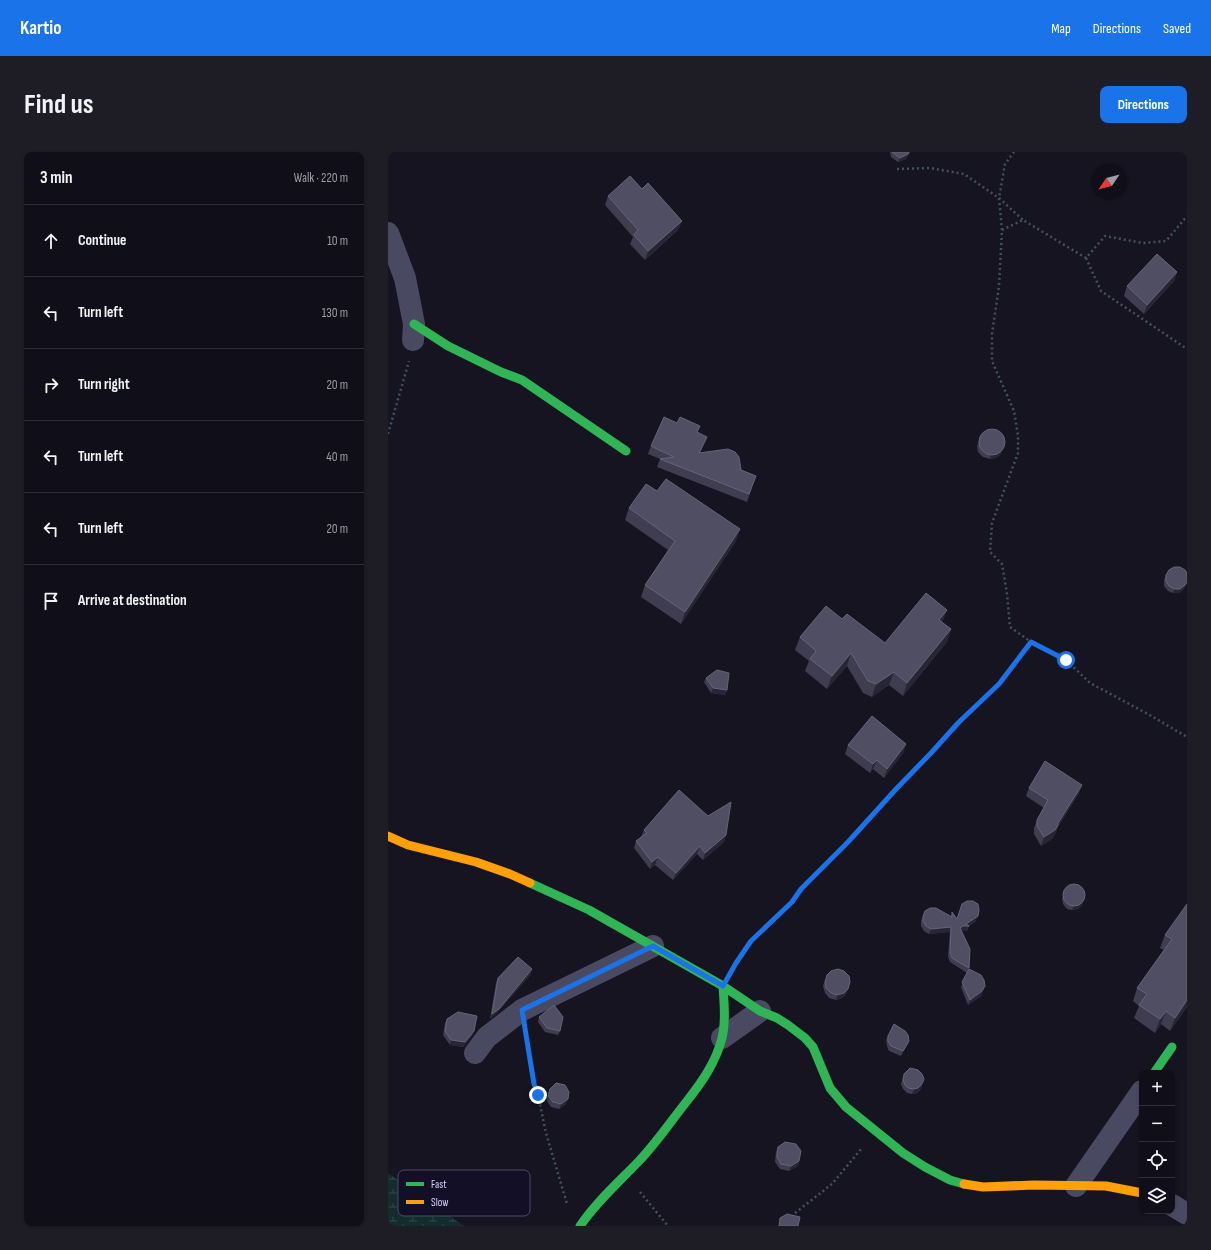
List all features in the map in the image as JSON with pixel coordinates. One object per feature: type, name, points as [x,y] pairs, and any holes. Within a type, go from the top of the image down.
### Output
[{"type":"street","points":[[388,234],[405,278],[413,332],[448,346],[501,372],[522,380],[626,451]]},
{"type":"street","points":[[388,836],[408,845],[476,862],[510,874],[582,907],[723,986],[760,1012],[788,1024],[805,1038],[813,1047],[830,1088],[839,1099],[903,1153],[950,1180],[966,1185],[983,1187],[1034,1185],[1106,1186],[1139,1192]]},
{"type":"street","points":[[475,1053],[488,1037],[522,1010],[653,946]]},
{"type":"street","points":[[580,1226],[600,1199],[634,1166],[662,1134],[699,1086],[718,1051],[722,1038],[724,1010],[723,986]]},
{"type":"street","points":[[722,1038],[760,1012]]},
{"type":"street","points":[[1156,1070],[1172,1047]]},
{"type":"street","points":[[1076,1186],[1139,1095]]},
{"type":"street","points":[[1175,1207],[1187,1214]]},
{"type":"path","points":[[1014,152],[1005,164],[999,198],[1002,230],[999,286],[992,334],[992,361],[1014,411],[1018,436],[1018,453],[992,523],[990,552],[1002,564],[1010,627],[1031,642],[1066,660],[1090,683],[1187,737]]},
{"type":"path","points":[[898,169],[930,168],[964,174],[999,198],[1023,220],[1086,258],[1101,292],[1187,349]]},
{"type":"path","points":[[1086,258],[1105,236],[1143,243],[1166,241],[1187,216]]},
{"type":"path","points":[[1002,230],[1023,220]]},
{"type":"path","points":[[388,434],[408,367],[413,332]]},
{"type":"path","points":[[723,986],[751,941],[792,902],[801,889],[848,842],[959,722],[999,684],[1031,642]]},
{"type":"path","points":[[522,1010],[534,1084],[538,1095],[546,1133],[567,1205]]},
{"type":"path","points":[[788,1222],[795,1213],[832,1184],[876,1130]]},
{"type":"path","points":[[634,1166],[641,1193],[668,1226]]},
{"type":"green space","points":[[388,1173],[398,1180],[398,1216],[450,1216],[464,1226],[388,1226]]},
{"type":"building","points":[[892,152],[909,152],[900,158]]},
{"type":"building","points":[[630,176],[642,189],[648,183],[682,221],[648,251],[634,235],[638,230],[608,196]]},
{"type":"building","points":[[1157,254],[1177,272],[1147,305],[1127,286]]},
{"type":"building","points":[[664,417],[677,423],[680,417],[700,426],[697,432],[707,437],[699,453],[728,449],[735,452],[739,457],[741,470],[756,476],[749,494],[660,459],[674,457],[651,446]]},
{"type":"building","points":[[992,429],[1001,433],[1005,442],[1001,451],[992,455],[983,451],[979,442],[983,433]]},
{"type":"building","points":[[666,479],[740,529],[685,612],[645,585],[675,541],[629,508],[646,484],[657,491]]},
{"type":"building","points":[[1174,567],[1180,567],[1187,573],[1187,582],[1180,589],[1174,589],[1169,586],[1166,581],[1166,575],[1169,570]]},
{"type":"building","points":[[926,593],[947,610],[939,620],[951,629],[907,683],[894,672],[876,684],[868,681],[851,653],[832,676],[810,659],[816,651],[800,637],[826,606],[842,619],[847,614],[885,643]]},
{"type":"building","points":[[717,670],[729,673],[727,690],[713,688],[706,678]]},
{"type":"building","points":[[872,716],[906,744],[887,769],[877,760],[873,764],[848,745]]},
{"type":"building","points":[[1045,761],[1082,785],[1055,830],[1044,837],[1037,826],[1037,820],[1048,800],[1029,788]]},
{"type":"building","points":[[679,790],[708,816],[731,802],[726,835],[705,853],[700,846],[676,873],[658,857],[652,862],[636,841],[647,833],[644,830]]},
{"type":"building","points":[[1074,884],[1082,887],[1085,895],[1082,903],[1074,906],[1066,903],[1063,895],[1066,887]]},
{"type":"building","points":[[967,901],[973,901],[978,904],[979,910],[978,916],[966,924],[969,926],[963,926],[960,928],[970,949],[969,968],[952,958],[950,953],[951,927],[931,929],[926,926],[923,921],[925,911],[930,908],[936,908],[952,917],[952,912],[957,919],[962,904]]},
{"type":"building","points":[[1187,904],[1187,1000],[1175,1018],[1166,1011],[1160,1019],[1139,1005],[1147,994],[1137,988],[1172,939],[1165,935]]},
{"type":"building","points":[[518,957],[532,969],[499,1009],[492,1014],[498,978]]},
{"type":"building","points":[[838,969],[844,971],[849,976],[850,982],[848,989],[844,993],[837,995],[831,993],[826,988],[825,982],[827,975],[831,971]]},
{"type":"building","points":[[969,969],[981,975],[985,986],[982,991],[970,1000],[962,982]]},
{"type":"building","points":[[554,1005],[563,1017],[560,1031],[547,1028],[539,1017]]},
{"type":"building","points":[[458,1012],[477,1016],[474,1031],[465,1042],[451,1040],[445,1031],[447,1019]]},
{"type":"building","points":[[894,1024],[905,1031],[908,1035],[909,1041],[903,1051],[891,1046],[888,1041],[888,1036]]},
{"type":"building","points":[[910,1068],[918,1070],[924,1079],[918,1088],[908,1088],[903,1080],[904,1074]]},
{"type":"building","points":[[556,1083],[565,1085],[569,1092],[568,1099],[561,1104],[553,1102],[548,1096],[550,1089]]},
{"type":"building","points":[[785,1142],[796,1144],[801,1151],[799,1161],[791,1166],[781,1164],[777,1157],[778,1147]]},
{"type":"building","points":[[787,1214],[800,1217],[798,1226],[779,1226],[780,1218]]},
{"type":"traffic: fast","points":[[414,324],[448,346],[501,372],[522,380],[626,451]]},
{"type":"traffic: fast","points":[[530,883],[589,910],[723,986],[760,1011],[777,1018],[788,1025],[805,1038],[813,1047],[830,1088],[846,1107],[903,1153],[950,1180],[964,1184]]},
{"type":"traffic: fast","points":[[580,1226],[601,1200],[652,1146],[693,1094],[708,1071],[722,1038],[724,1025],[723,986]]},
{"type":"traffic: fast","points":[[1156,1070],[1172,1047]]},
{"type":"traffic: slow","points":[[388,836],[408,845],[476,862],[530,883]]},
{"type":"traffic: slow","points":[[964,1184],[983,1187],[1034,1185],[1106,1186],[1139,1192]]},
{"type":"route","points":[[538,1095],[534,1084],[522,1010],[653,946],[723,986],[751,941],[792,902],[801,889],[848,842],[959,722],[999,684],[1031,642],[1066,660]]}]
